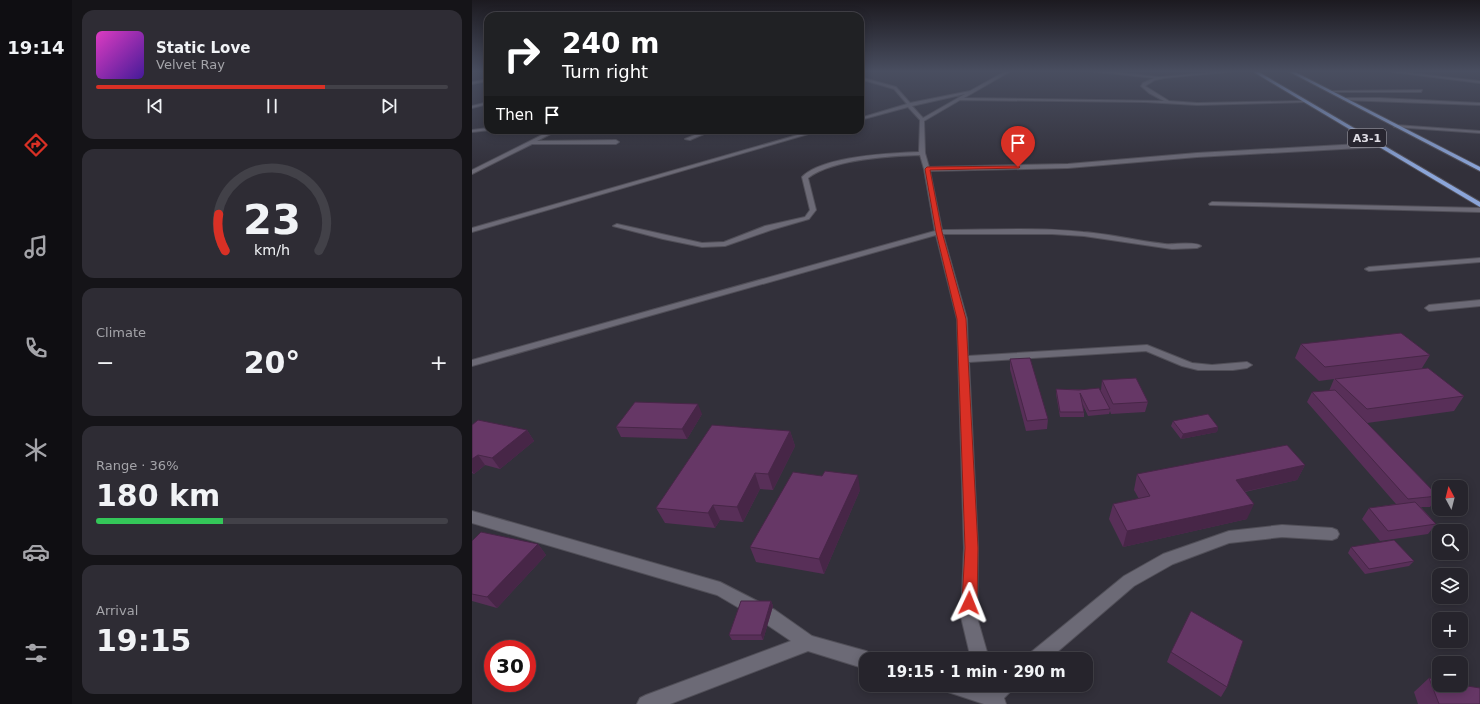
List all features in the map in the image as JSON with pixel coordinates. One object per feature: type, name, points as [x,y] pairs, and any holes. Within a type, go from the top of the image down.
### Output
[{"type":"highway","name":"A3-1","points":[[1308,104],[1480,206]]},
{"type":"highway","name":"A3-1","points":[[1353,104],[1480,169]]},
{"type":"street","points":[[472,106],[483,104]]},
{"type":"street","points":[[864,117],[914,104]]},
{"type":"street","points":[[922,120],[952,104]]},
{"type":"street","points":[[909,105],[922,120],[922,153],[927,169],[939,232],[962,319],[971,548],[969,617],[978,652]]},
{"type":"street","points":[[1396,126],[1480,132]]},
{"type":"street","points":[[472,131],[484,130]]},
{"type":"street","points":[[474,170],[549,134]]},
{"type":"street","points":[[688,139],[701,134]]},
{"type":"street","points":[[472,230],[806,134]]},
{"type":"street","points":[[532,143],[616,142]]},
{"type":"street","points":[[927,169],[1068,166],[1197,155],[1378,145]]},
{"type":"street","points":[[617,226],[702,245],[725,244],[768,228],[807,218],[813,210],[805,177],[812,171],[856,159],[922,153]]},
{"type":"street","points":[[1212,204],[1480,210]]},
{"type":"street","points":[[472,363],[939,232],[1052,232],[1109,237],[1172,247],[1197,246]]},
{"type":"street","points":[[1369,269],[1480,260]]},
{"type":"street","points":[[1429,308],[1480,303]]},
{"type":"street","points":[[964,359],[1147,348],[1157,350],[1190,366],[1218,368],[1247,365]]},
{"type":"street","points":[[472,517],[720,589],[769,616],[808,643],[859,658]]},
{"type":"street","points":[[1044,652],[1129,581],[1168,559],[1229,537],[1282,531],[1332,534]]},
{"type":"street","points":[[646,704],[808,643]]},
{"type":"street","points":[[980,692],[992,695]]},
{"type":"building","points":[[1401,333],[1430,355],[1325,367],[1301,344]]},
{"type":"building","points":[[1030,358],[1048,419],[1027,421],[1010,359]]},
{"type":"building","points":[[1428,368],[1464,396],[1367,409],[1335,379]]},
{"type":"building","points":[[1136,378],[1148,402],[1113,404],[1102,380]]},
{"type":"building","points":[[1099,388],[1110,409],[1089,411],[1080,393],[1084,412],[1060,412],[1056,389],[1079,390]]},
{"type":"building","points":[[1335,390],[1432,490],[1432,497],[1408,499],[1312,392]]},
{"type":"building","points":[[635,402],[698,404],[682,429],[616,427]]},
{"type":"building","points":[[1208,414],[1218,427],[1183,434],[1173,421]]},
{"type":"building","points":[[478,420],[527,430],[492,458],[478,455],[472,459],[472,425]]},
{"type":"building","points":[[712,425],[790,431],[768,474],[755,473],[737,507],[713,505],[708,513],[656,508]]},
{"type":"building","points":[[1287,445],[1305,465],[1236,480],[1254,504],[1127,531],[1113,504],[1150,496],[1137,474]]},
{"type":"building","points":[[825,471],[858,475],[819,559],[750,547],[793,472],[822,476]]},
{"type":"building","points":[[1415,502],[1436,524],[1388,531],[1369,508]]},
{"type":"building","points":[[481,532],[538,544],[487,597],[472,594],[472,541]]},
{"type":"building","points":[[1394,540],[1414,561],[1369,569],[1351,547]]},
{"type":"building","points":[[741,601],[771,601],[761,635],[729,635]]},
{"type":"building","points":[[1191,611],[1243,641],[1227,687],[1171,652]]},
{"type":"building","points":[[1429,678],[1432,679],[1432,686]]},
{"type":"building","points":[[1468,686],[1480,688],[1480,704],[1439,704],[1434,692],[1468,692]]},
{"type":"route","points":[[969,603],[971,548],[962,319],[939,232],[927,169],[1018,167]]}]
